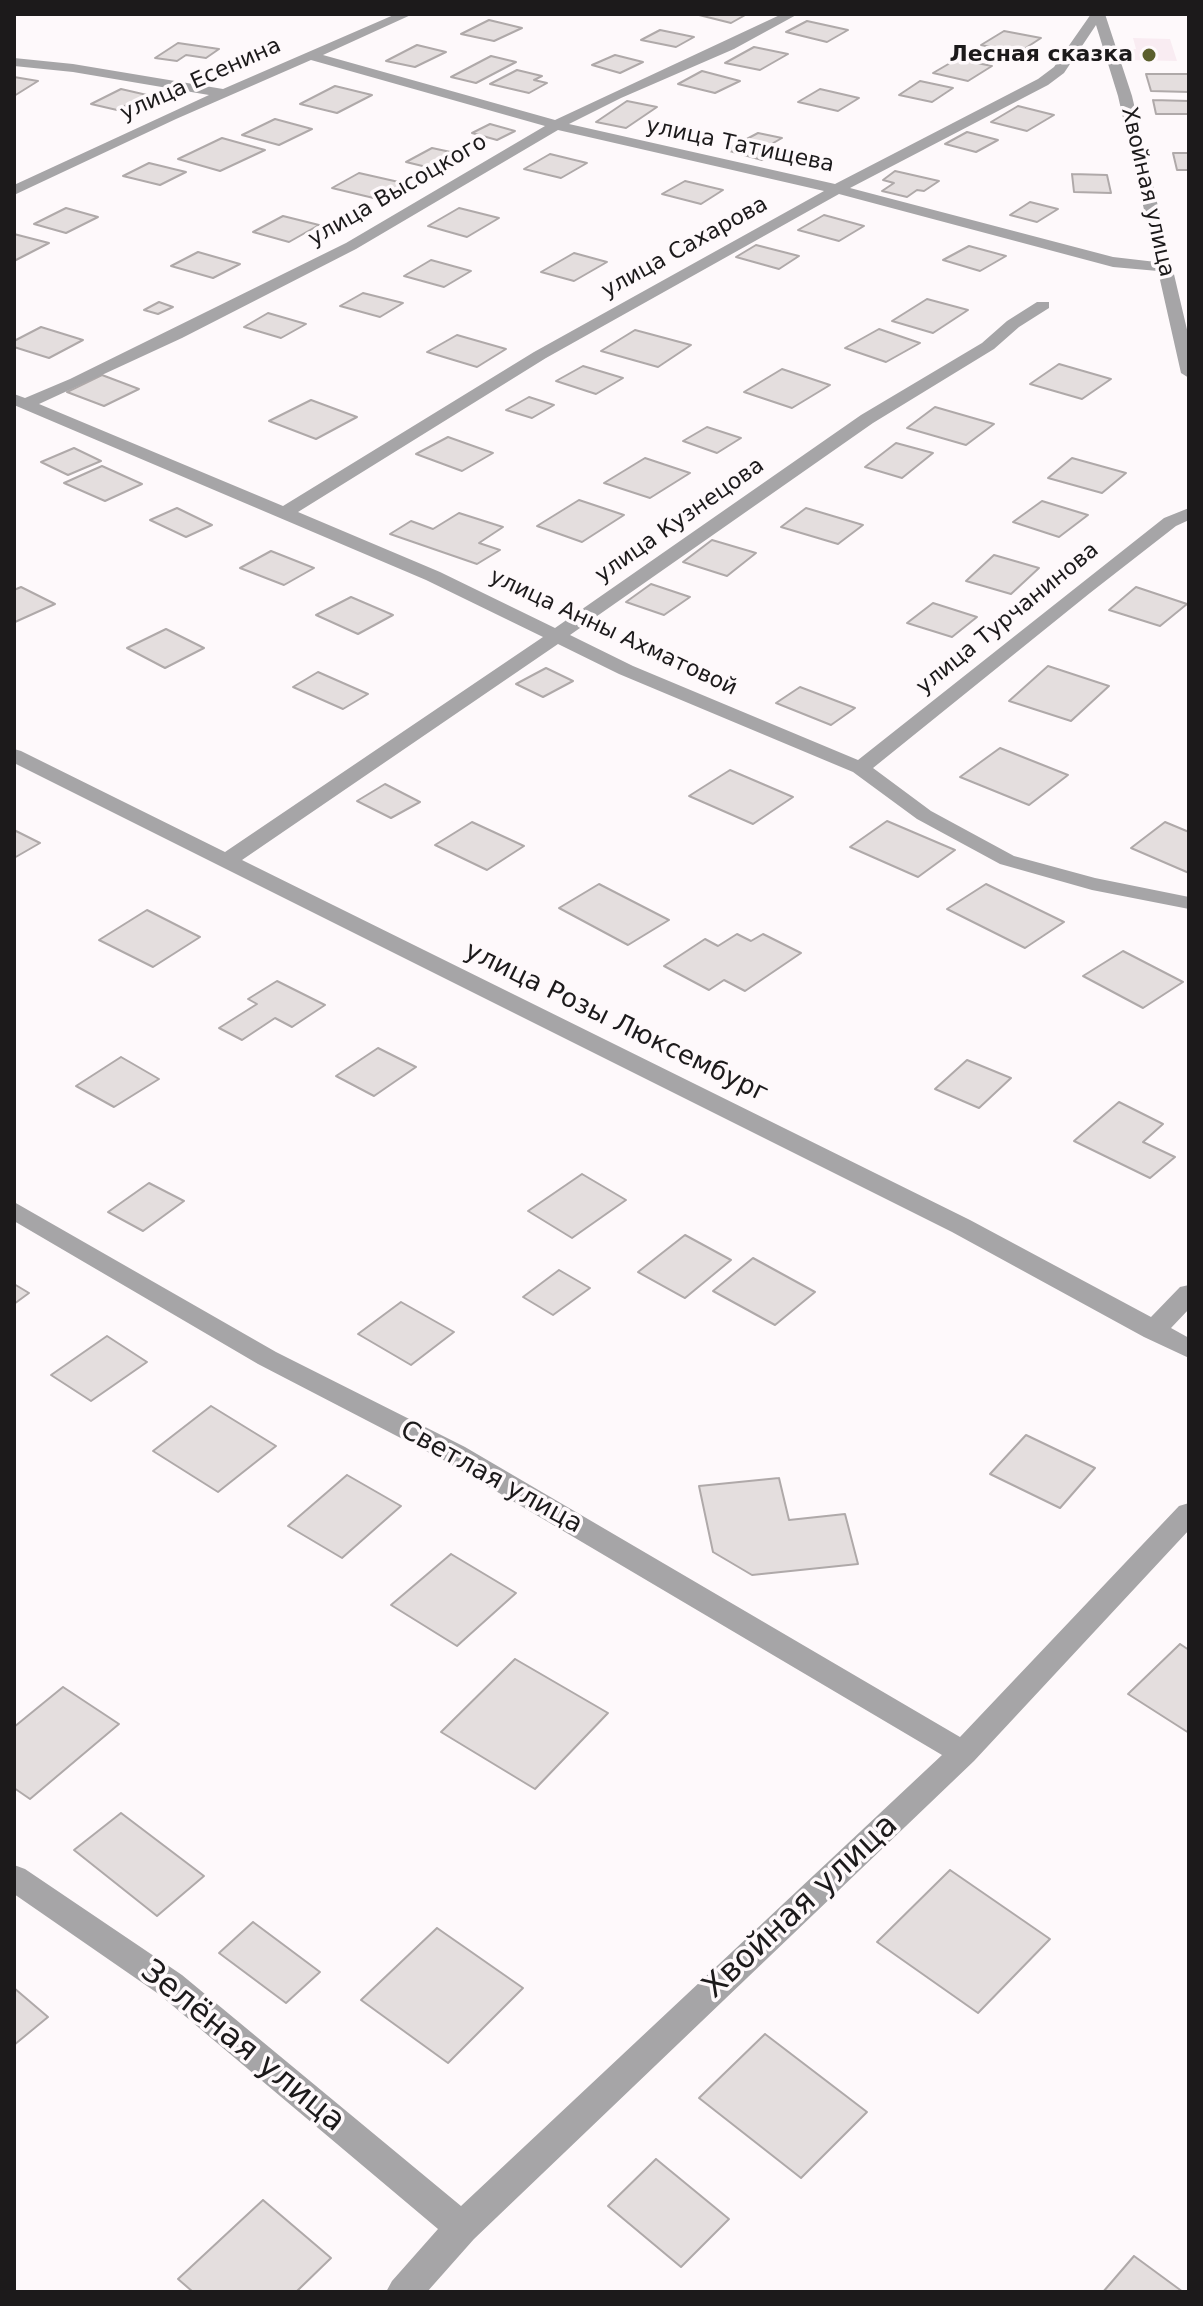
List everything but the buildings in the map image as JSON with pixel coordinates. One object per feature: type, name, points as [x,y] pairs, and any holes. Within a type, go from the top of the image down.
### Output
[{"type":"street","name":"улица Есенина","points":[[14,191],[224,93],[407,14]]},
{"type":"street","name":"улица Высоцкого","points":[[19,401],[76,383],[162,342],[351,246],[555,126],[792,14]]},
{"type":"street","name":"улица Сахарова","points":[[283,514],[540,355],[909,149],[1043,82],[1059,70],[1098,14]]},
{"type":"street","name":"Хвойная улица","points":[[1098,14],[1125,96],[1189,373]]},
{"type":"street","name":"улица Татищева","points":[[310,56],[467,98],[555,126],[680,157],[836,189],[1113,262],[1164,267]]},
{"type":"street","points":[[14,62],[73,68],[224,93]]},
{"type":"street","name":"улица Кузнецова","points":[[226,861],[557,636],[867,419],[988,346],[1013,324],[1043,305]]},
{"type":"street","name":"улица Анны Ахматовой","points":[[19,401],[433,576],[626,670],[860,768],[924,815],[1007,860],[1092,884],[1189,903]]},
{"type":"street","name":"улица Турчанинова","points":[[860,768],[1096,579],[1170,522],[1189,513]]},
{"type":"street","name":"улица Розы Люксембург","points":[[14,755],[961,1226],[1189,1349]]},
{"type":"street","name":"Светлая улица","points":[[14,1210],[267,1358],[455,1454],[963,1753]]},
{"type":"street","points":[[1153,1331],[1189,1293]]},
{"type":"street","name":"Хвойная улица","points":[[404,2292],[462,2228],[963,1753],[1189,1513]]},
{"type":"street","name":"Зелёная улица","points":[[14,1878],[171,1985],[462,2228]]},
{"type":"shaded area","name":"Лесная сказка","points":[[1133,38],[1170,39],[1177,61],[1126,60],[1123,49],[1136,49]]},
{"type":"place","name":"Лесная сказка","points":[[1149,55]]}]
